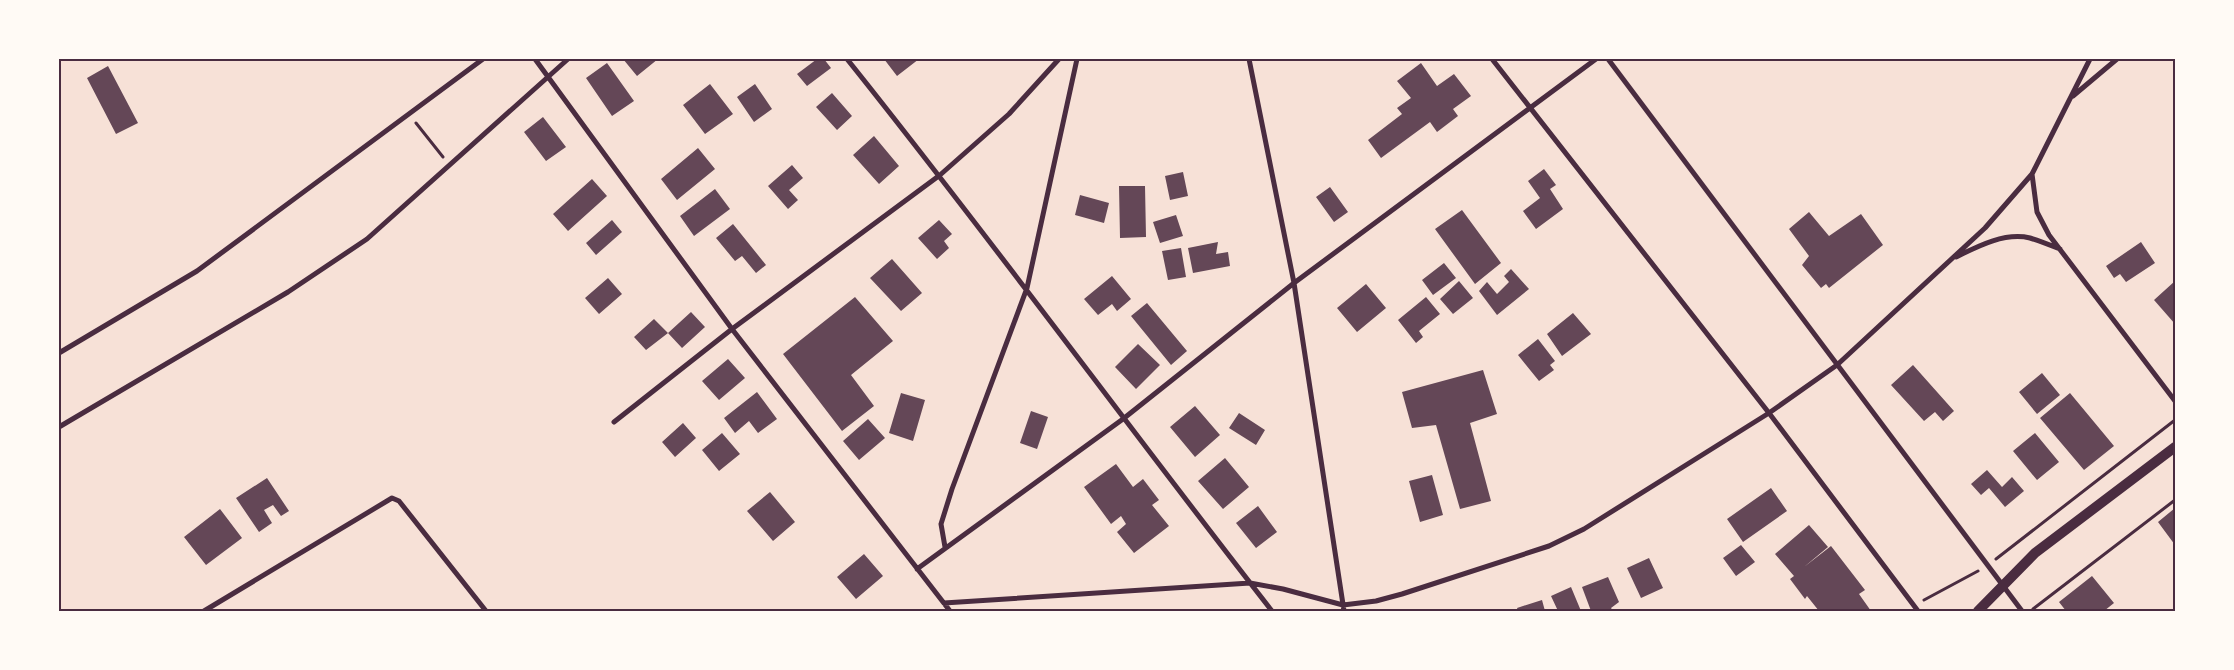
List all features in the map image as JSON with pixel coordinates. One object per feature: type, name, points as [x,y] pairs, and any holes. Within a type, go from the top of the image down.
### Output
[{"type":"main road","points":[[1978,611],[2035,553],[2175,447]]},
{"type":"street","points":[[59,353],[197,271],[483,59]]},
{"type":"street","points":[[535,59],[732,328],[950,611]]},
{"type":"street","points":[[59,427],[328,267],[367,239],[568,59]]},
{"type":"street","points":[[847,59],[940,175],[1123,419],[1272,611]]},
{"type":"street","points":[[614,422],[732,328],[940,175],[1008,114],[1059,59]]},
{"type":"street","points":[[945,547],[941,524],[952,489],[1026,288],[1076,59]]},
{"type":"street","points":[[1249,59],[1294,283],[1344,611]]},
{"type":"street","points":[[1492,59],[1769,413],[1918,611]]},
{"type":"street","points":[[917,569],[1123,419],[1294,283],[1596,59]]},
{"type":"street","points":[[1608,59],[2022,611]]},
{"type":"street","points":[[944,603],[1250,583],[1343,604],[1376,600],[1402,594],[1549,546],[1584,529],[1769,413],[1837,365],[1985,228],[2032,174],[2090,59]]},
{"type":"street","points":[[2070,98],[2117,59]]},
{"type":"street","points":[[2032,174],[2037,212],[2049,235],[2175,400]]},
{"type":"street","points":[[1951,259],[1984,244],[2006,238],[2029,238],[2060,249]]},
{"type":"street","points":[[204,611],[392,498],[399,501],[486,611]]},
{"type":"path","points":[[409,114],[449,166]]},
{"type":"path","points":[[1914,606],[1987,566],[2175,420]]},
{"type":"path","points":[[2031,611],[2175,500]]},
{"type":"building","points":[[623,59],[658,59],[637,76]]},
{"type":"building","points":[[817,59],[824,59],[831,68],[807,86],[797,74]]},
{"type":"building","points":[[884,59],[919,59],[897,76]]},
{"type":"building","points":[[607,63],[634,101],[612,116],[586,78]]},
{"type":"building","points":[[1421,63],[1437,86],[1454,74],[1471,96],[1453,109],[1458,116],[1437,132],[1430,122],[1381,158],[1368,140],[1402,114],[1397,108],[1411,98],[1397,81]]},
{"type":"building","points":[[108,66],[138,123],[116,134],[87,78]]},
{"type":"building","points":[[710,84],[733,114],[705,134],[683,105]]},
{"type":"building","points":[[755,84],[772,109],[754,122],[737,97]]},
{"type":"building","points":[[832,93],[852,116],[837,130],[816,107]]},
{"type":"building","points":[[543,117],[566,147],[546,161],[524,132]]},
{"type":"building","points":[[874,136],[899,166],[879,184],[853,155]]},
{"type":"building","points":[[698,148],[715,169],[677,200],[661,179]]},
{"type":"building","points":[[792,165],[803,178],[789,190],[798,200],[788,209],[768,186]]},
{"type":"building","points":[[1544,169],[1556,185],[1550,189],[1563,209],[1536,229],[1523,211],[1540,198],[1528,181]]},
{"type":"building","points":[[1183,172],[1188,196],[1170,200],[1165,176]]},
{"type":"building","points":[[592,179],[607,196],[568,231],[553,214]]},
{"type":"building","points":[[1119,186],[1145,186],[1146,237],[1120,238]]},
{"type":"building","points":[[1330,187],[1348,212],[1334,222],[1316,197]]},
{"type":"building","points":[[715,189],[730,209],[694,236],[680,216]]},
{"type":"building","points":[[1080,195],[1109,203],[1104,223],[1075,215]]},
{"type":"building","points":[[1462,210],[1501,263],[1475,284],[1435,229]]},
{"type":"building","points":[[1809,212],[1829,236],[1861,214],[1883,245],[1829,288],[1826,284],[1821,288],[1802,265],[1809,256],[1789,229]]},
{"type":"building","points":[[1176,215],[1183,236],[1160,243],[1153,222]]},
{"type":"building","points":[[612,220],[622,232],[596,255],[586,243]]},
{"type":"building","points":[[939,220],[952,234],[944,241],[949,248],[937,259],[918,238]]},
{"type":"building","points":[[733,224],[766,265],[756,273],[742,256],[735,261],[716,238]]},
{"type":"building","points":[[1218,242],[1216,254],[1228,252],[1230,266],[1193,273],[1188,248]]},
{"type":"building","points":[[2141,242],[2155,263],[2126,282],[2120,274],[2114,278],[2106,266]]},
{"type":"building","points":[[1181,248],[1186,277],[1168,280],[1162,251]]},
{"type":"building","points":[[892,259],[922,293],[901,311],[870,278]]},
{"type":"building","points":[[1444,263],[1456,278],[1433,295],[1422,280]]},
{"type":"building","points":[[1511,269],[1529,289],[1497,315],[1479,291],[1487,282],[1497,294],[1509,282],[1504,276]]},
{"type":"building","points":[[1112,276],[1131,299],[1117,311],[1112,304],[1098,315],[1084,299]]},
{"type":"building","points":[[608,278],[622,294],[599,314],[585,298]]},
{"type":"building","points":[[1459,281],[1473,298],[1453,314],[1440,299]]},
{"type":"building","points":[[2175,281],[2175,324],[2154,300]]},
{"type":"building","points":[[1366,284],[1386,308],[1357,332],[1337,308]]},
{"type":"building","points":[[855,297],[893,341],[851,375],[874,406],[842,431],[783,354]]},
{"type":"building","points":[[1426,297],[1440,314],[1419,331],[1423,337],[1416,343],[1398,320]]},
{"type":"building","points":[[1147,303],[1187,351],[1171,365],[1131,316]]},
{"type":"building","points":[[691,312],[705,327],[682,348],[668,333]]},
{"type":"building","points":[[1573,313],[1591,334],[1562,356],[1547,334]]},
{"type":"building","points":[[654,319],[668,333],[646,350],[634,337]]},
{"type":"building","points":[[1538,339],[1555,361],[1550,365],[1554,370],[1539,381],[1518,355]]},
{"type":"building","points":[[1138,344],[1160,365],[1136,389],[1115,367]]},
{"type":"building","points":[[728,359],[745,378],[719,400],[702,381]]},
{"type":"building","points":[[1913,365],[1954,411],[1943,421],[1935,412],[1924,421],[1891,385]]},
{"type":"building","points":[[1483,370],[1497,414],[1470,423],[1491,501],[1460,509],[1436,425],[1412,428],[1402,392]]},
{"type":"building","points":[[2042,373],[2060,395],[2037,414],[2019,392]]},
{"type":"building","points":[[757,392],[777,419],[758,433],[749,421],[735,433],[724,418]]},
{"type":"building","points":[[901,393],[925,400],[913,441],[889,433]]},
{"type":"building","points":[[2070,393],[2114,446],[2084,470],[2040,418]]},
{"type":"building","points":[[1195,406],[1220,435],[1195,457],[1170,427]]},
{"type":"building","points":[[1031,411],[1048,417],[1037,449],[1020,443]]},
{"type":"building","points":[[1239,413],[1265,430],[1256,445],[1229,428]]},
{"type":"building","points":[[868,419],[885,438],[859,460],[843,441]]},
{"type":"building","points":[[683,423],[696,438],[675,457],[662,442]]},
{"type":"building","points":[[722,433],[740,454],[719,471],[702,450]]},
{"type":"building","points":[[2035,433],[2059,462],[2037,480],[2013,451]]},
{"type":"building","points":[[1225,458],[1249,487],[1223,509],[1198,481]]},
{"type":"building","points":[[1116,464],[1133,487],[1143,479],[1159,500],[1152,505],[1169,526],[1134,553],[1117,532],[1126,524],[1121,516],[1111,524],[1084,487]]},
{"type":"building","points":[[1987,470],[2002,487],[2012,477],[2024,491],[2005,507],[1989,488],[1981,495],[1971,484]]},
{"type":"building","points":[[1432,475],[1443,515],[1420,522],[1409,481]]},
{"type":"building","points":[[267,478],[289,511],[281,516],[273,505],[264,510],[272,523],[259,532],[236,498]]},
{"type":"building","points":[[1771,488],[1787,511],[1743,542],[1727,519]]},
{"type":"building","points":[[770,492],[795,522],[773,541],[747,511]]},
{"type":"building","points":[[1258,506],[1277,532],[1256,548],[1236,523]]},
{"type":"building","points":[[2175,508],[2175,545],[2158,522]]},
{"type":"building","points":[[220,509],[242,538],[206,565],[184,537]]},
{"type":"building","points":[[1809,525],[1828,547],[1804,567],[1831,546],[1865,590],[1859,594],[1871,611],[1819,611],[1807,596],[1805,599],[1790,579],[1794,576],[1775,554]]},
{"type":"building","points":[[1741,545],[1755,562],[1736,576],[1723,558]]},
{"type":"building","points":[[864,554],[883,576],[856,599],[837,577]]},
{"type":"building","points":[[1649,558],[1663,588],[1641,598],[1627,568]]},
{"type":"building","points":[[2092,576],[2114,603],[2104,611],[2066,611],[2059,602]]},
{"type":"building","points":[[1608,577],[1619,602],[1611,608],[1613,611],[1591,611],[1582,587]]},
{"type":"building","points":[[1571,587],[1581,611],[1558,611],[1551,596]]},
{"type":"building","points":[[1542,600],[1545,611],[1518,611],[1517,608]]}]
